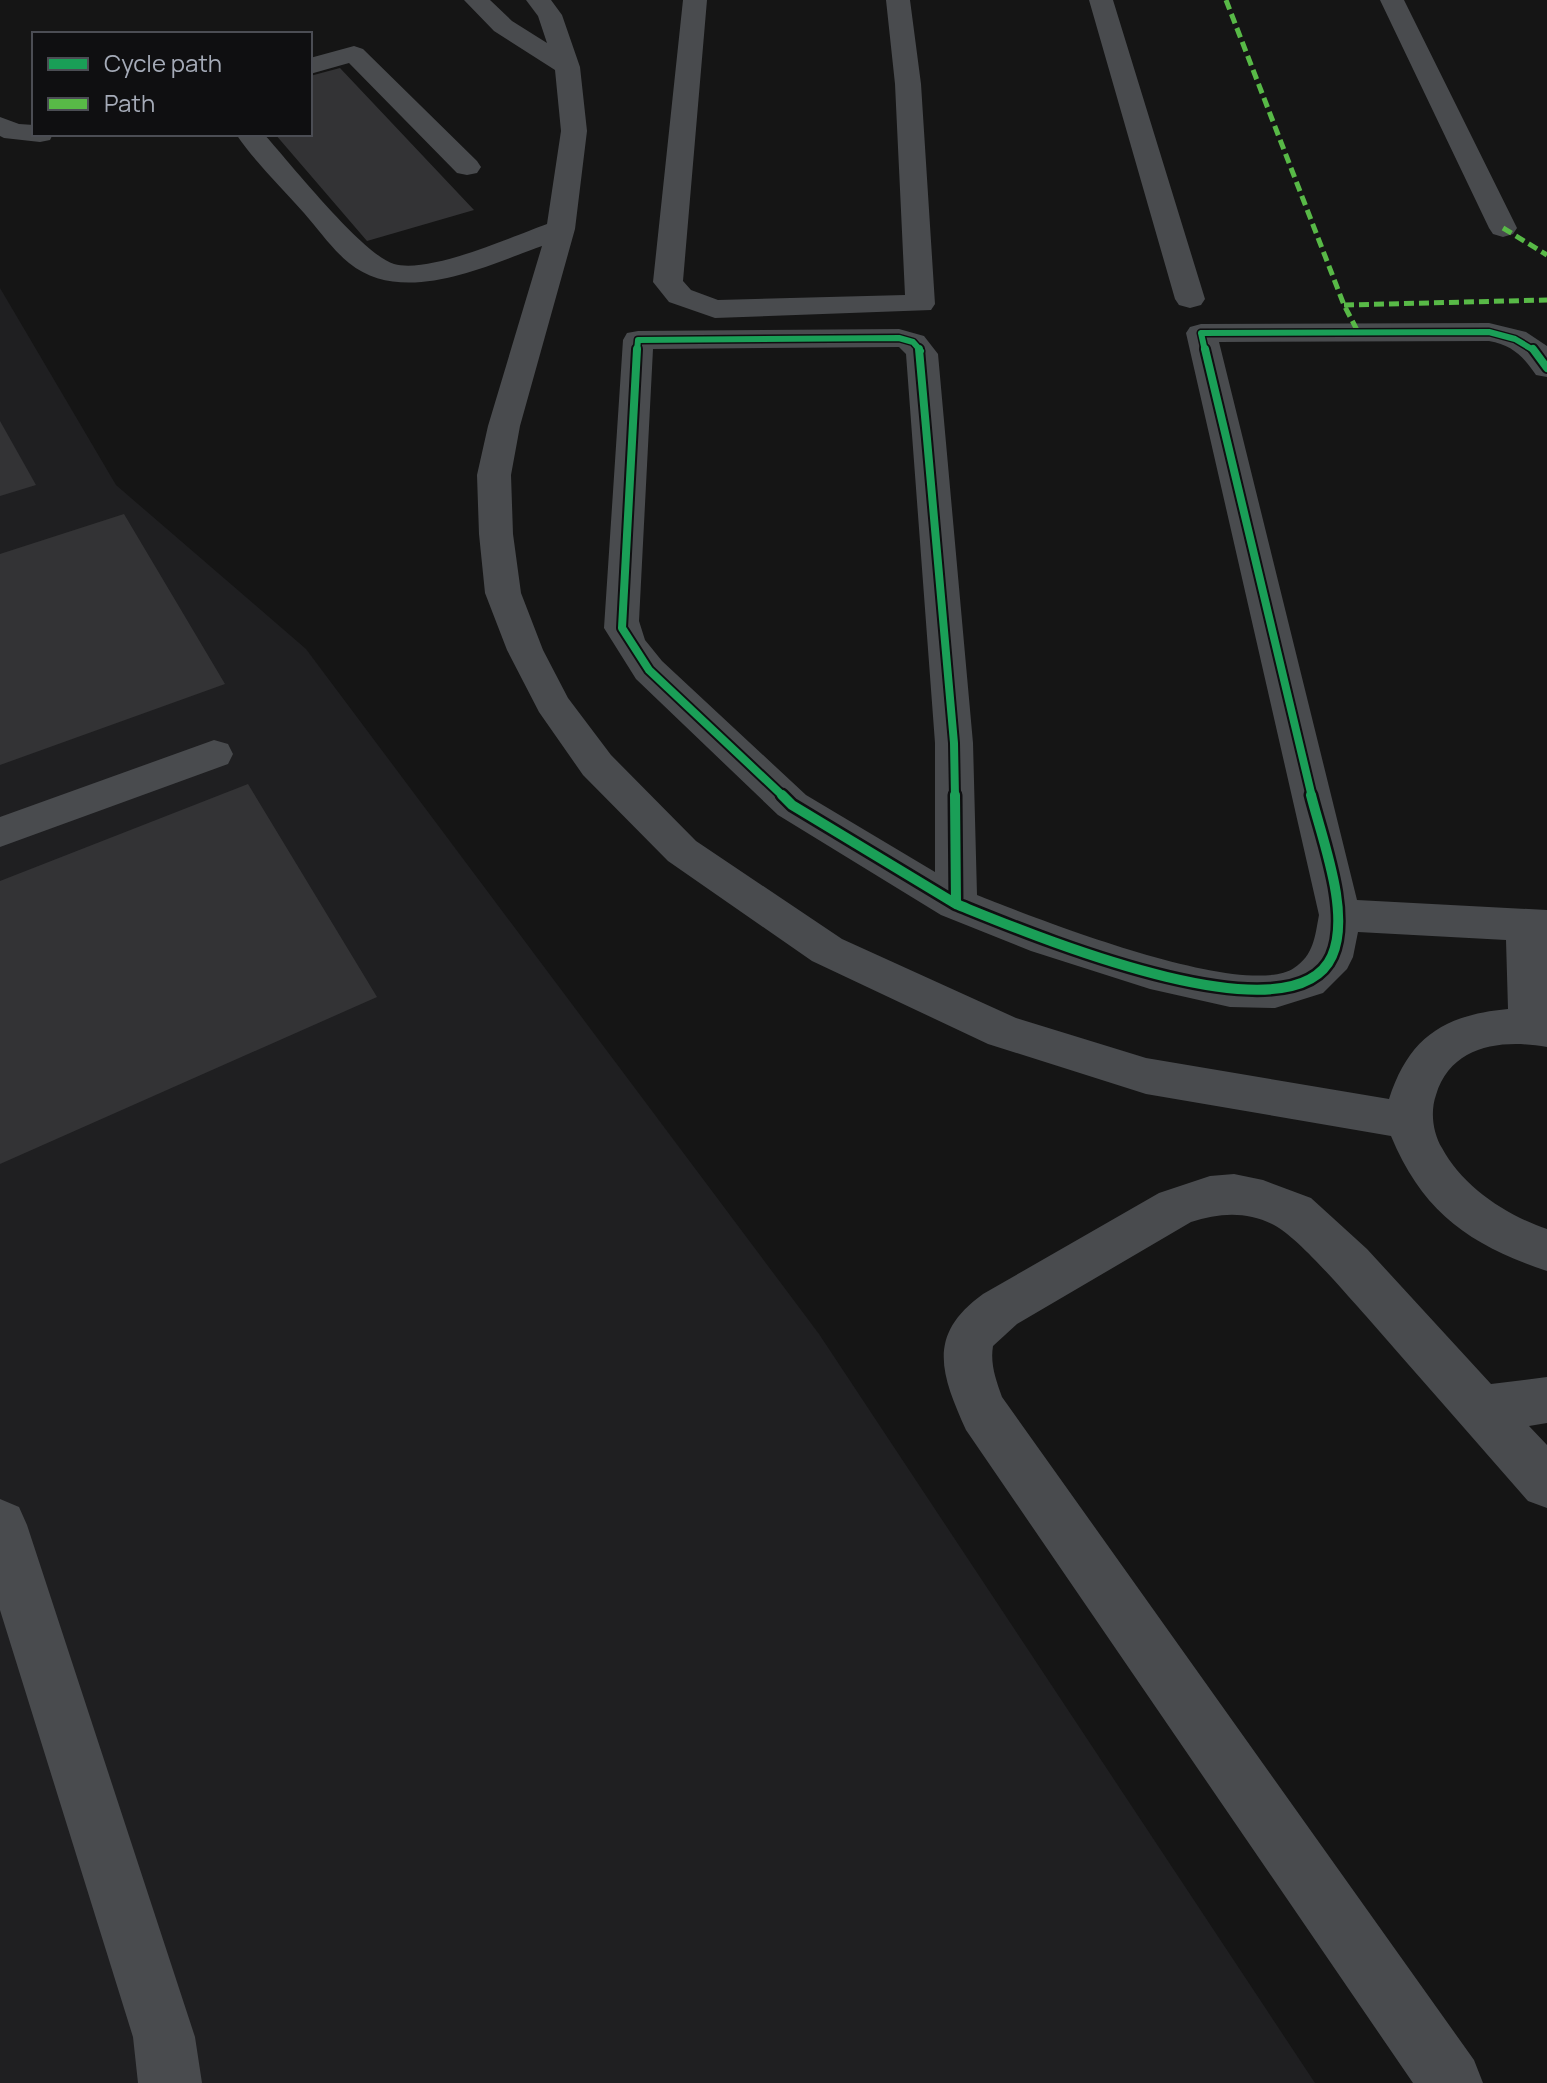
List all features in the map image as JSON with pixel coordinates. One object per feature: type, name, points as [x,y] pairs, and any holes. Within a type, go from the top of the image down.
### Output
[{"type":"street","points":[[476,0],[503,26],[567,67]]},
{"type":"street","points":[[538,0],[550,15],[567,67],[574,131],[561,229],[496,463],[496,534],[503,593],[525,650],[552,703],[597,765],[682,851],[827,950],[1003,1032],[1146,1076],[1410,1121]]},
{"type":"street","points":[[695,0],[668,282],[711,324]]},
{"type":"street","points":[[898,0],[908,84],[920,304],[864,322],[711,324],[638,340],[622,631],[649,670],[792,805],[848,842],[956,904],[1046,940],[1150,972],[1230,990],[1275,991],[1308,981],[1332,957],[1340,915],[1201,333],[1489,332],[1507,335],[1536,350],[1547,368]]},
{"type":"street","points":[[1101,0],[1190,299]]},
{"type":"street","points":[[1392,0],[1503,228]]},
{"type":"street","points":[[312,65],[354,54],[467,167]]},
{"type":"street","points":[[0,125],[13,132],[32,133]]},
{"type":"street","points":[[251,136],[357,255],[372,267],[387,272],[430,272],[561,229]]},
{"type":"street","points":[[864,322],[915,343],[922,354],[954,743],[956,904]]},
{"type":"street","points":[[0,832],[214,754]]},
{"type":"street","points":[[1340,915],[1536,924],[1539,1028],[1490,1027],[1454,1038],[1428,1059],[1412,1088],[1410,1121],[1423,1161],[1452,1199],[1494,1229],[1547,1250]]},
{"type":"street","points":[[1451,2083],[984,1413],[966,1363],[969,1339],[981,1321],[1176,1207],[1210,1196],[1234,1194],[1263,1200],[1294,1212],[1350,1264],[1547,1483]]},
{"type":"street","points":[[1481,1409],[1547,1400]]},
{"type":"street","points":[[0,1525],[164,2037],[170,2083]]},
{"type":"shaded area","points":[[0,288],[116,485],[306,649],[819,1334],[1315,2083],[0,2083]]},
{"type":"building","points":[[340,68],[474,210],[367,241],[277,136],[312,136],[312,75]]},
{"type":"building","points":[[0,421],[36,485],[0,496]]},
{"type":"building","points":[[124,514],[225,684],[0,765],[0,554]]},
{"type":"building","points":[[248,784],[377,997],[0,1164],[0,881]]},
{"type":"marked path","points":[[1226,0],[1344,305],[1357,330]]},
{"type":"marked path","points":[[1503,228],[1547,255]]},
{"type":"marked path","points":[[1344,305],[1547,300]]},
{"type":"cycle path","points":[[956,904],[954,743],[922,354],[913,342],[899,338],[638,340],[621,621],[628,641],[649,670],[792,805],[956,904],[1046,940],[1150,972],[1230,990],[1275,991],[1308,981],[1332,957],[1340,915],[1201,333],[1489,332],[1523,342],[1536,352],[1547,368]]}]
